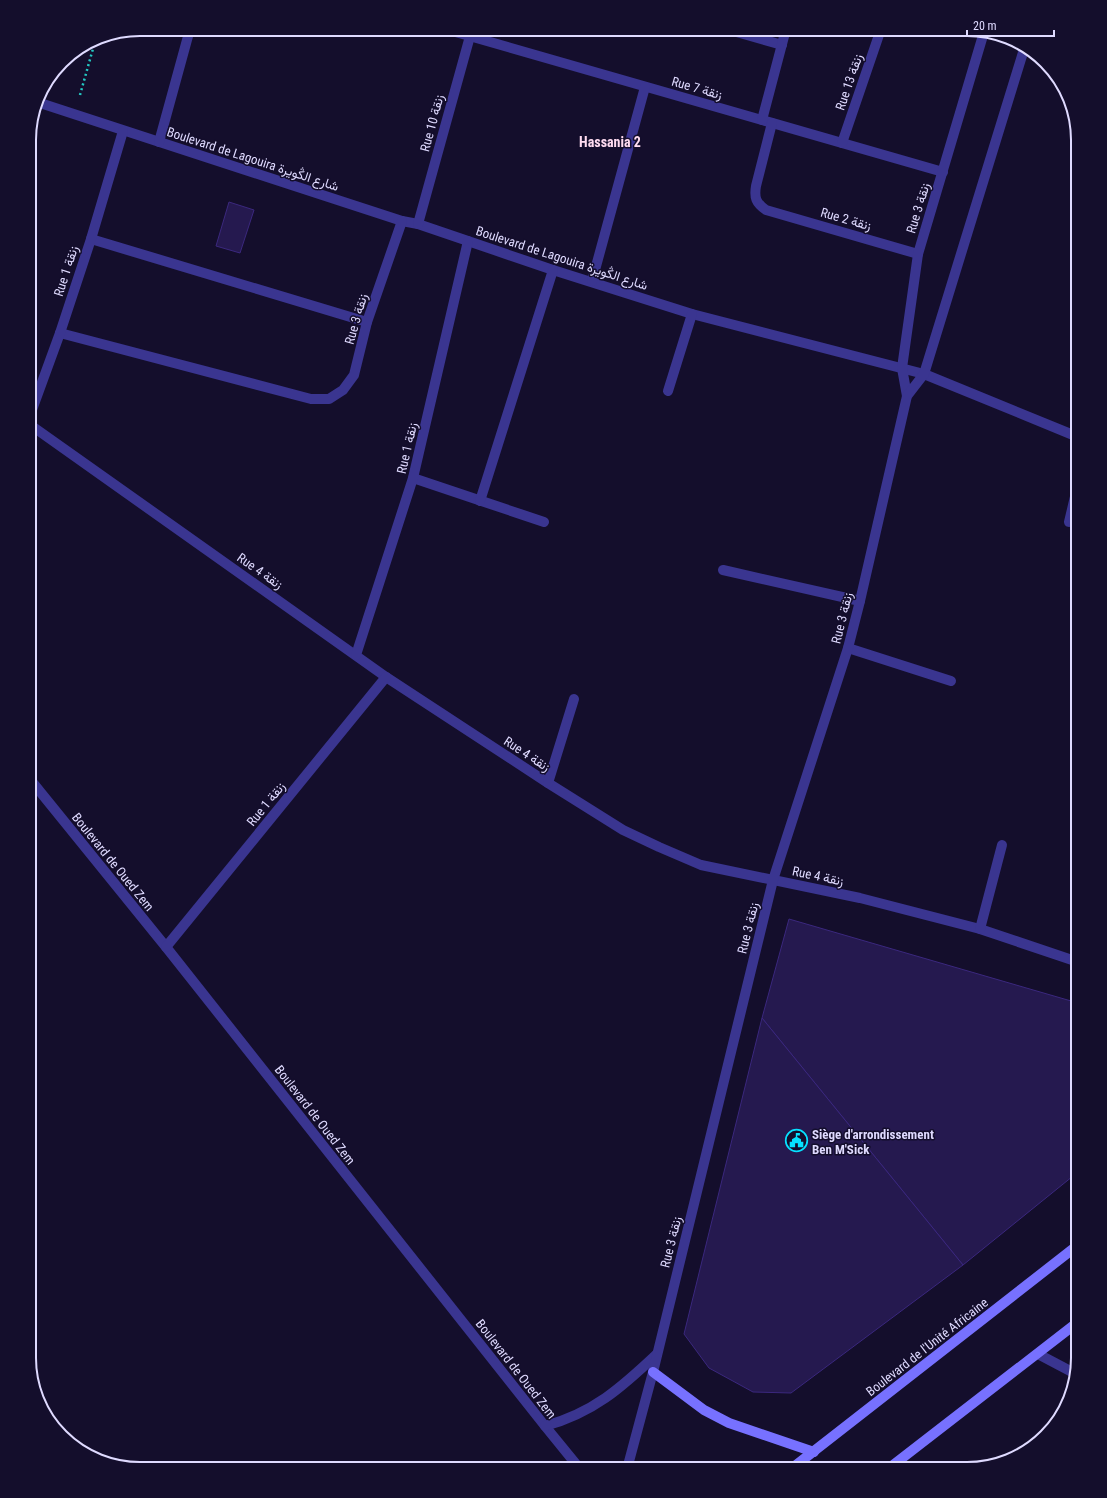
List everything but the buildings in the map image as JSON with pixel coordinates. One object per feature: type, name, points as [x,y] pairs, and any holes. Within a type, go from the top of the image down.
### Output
[{"type":"main road","name":"Boulevard de l'Unité Africaine","points":[[801,1462],[1071,1250]]},
{"type":"main road","points":[[897,1462],[1071,1328]]},
{"type":"main road","points":[[653,1372],[704,1410],[729,1423],[814,1452]]},
{"type":"street","points":[[160,142],[188,36]]},
{"type":"street","name":"Rue 10 زنقة","points":[[418,224],[470,36]]},
{"type":"street","name":"Rue 7 زنقة","points":[[481,36],[645,87],[943,172]]},
{"type":"street","points":[[750,36],[782,45]]},
{"type":"street","points":[[762,120],[784,36]]},
{"type":"street","name":"Rue 13 زنقة","points":[[842,143],[879,36]]},
{"type":"street","name":"Rue 3 زنقة","points":[[629,1462],[653,1372],[773,880],[848,648],[860,601],[907,396],[902,368],[918,254],[982,37]]},
{"type":"street","name":"Rue 3 زنقة","points":[[907,396],[924,374],[1023,52]]},
{"type":"street","points":[[592,281],[645,87]]},
{"type":"street","name":"Boulevard de Lagouira شارع الڭويرة","points":[[43,104],[402,221],[418,224],[553,270],[592,281],[692,314],[924,374],[1071,434]]},
{"type":"street","name":"Rue 2 زنقة","points":[[772,123],[754,196],[758,205],[766,210],[918,254]]},
{"type":"street","name":"Rue 1 زنقة","points":[[36,399],[60,333],[91,239],[123,131]]},
{"type":"street","name":"Rue 3 زنقة","points":[[60,333],[311,399],[329,399],[343,390],[354,375],[367,322],[402,221]]},
{"type":"street","points":[[91,239],[367,322]]},
{"type":"street","name":"Rue 1 زنقة","points":[[356,656],[413,478],[468,242]]},
{"type":"street","points":[[480,500],[553,270]]},
{"type":"street","points":[[668,391],[692,314]]},
{"type":"street","name":"Rue 4 زنقة","points":[[36,429],[386,677],[623,830],[700,865],[860,898],[980,929],[1071,960]]},
{"type":"street","points":[[413,478],[544,522]]},
{"type":"street","points":[[1069,522],[1071,514]]},
{"type":"street","points":[[723,570],[860,601]]},
{"type":"street","points":[[848,648],[951,681]]},
{"type":"street","name":"Rue 1 زنقة","points":[[166,948],[386,677]]},
{"type":"street","points":[[548,783],[574,699]]},
{"type":"street","name":"Boulevard de Oued Zem","points":[[36,787],[574,1462]]},
{"type":"street","points":[[980,929],[1002,845]]},
{"type":"street","points":[[545,1426],[575,1416],[592,1408],[624,1385],[657,1354]]},
{"type":"street","points":[[1038,1354],[1070,1371]]},
{"type":"path","points":[[75,115],[93,47]]},
{"type":"place","name":"Siège d'arrondissement Ben M'Sick","points":[[797,1141]]},
{"type":"district","name":"Hassania 2","points":[[610,142]]}]
